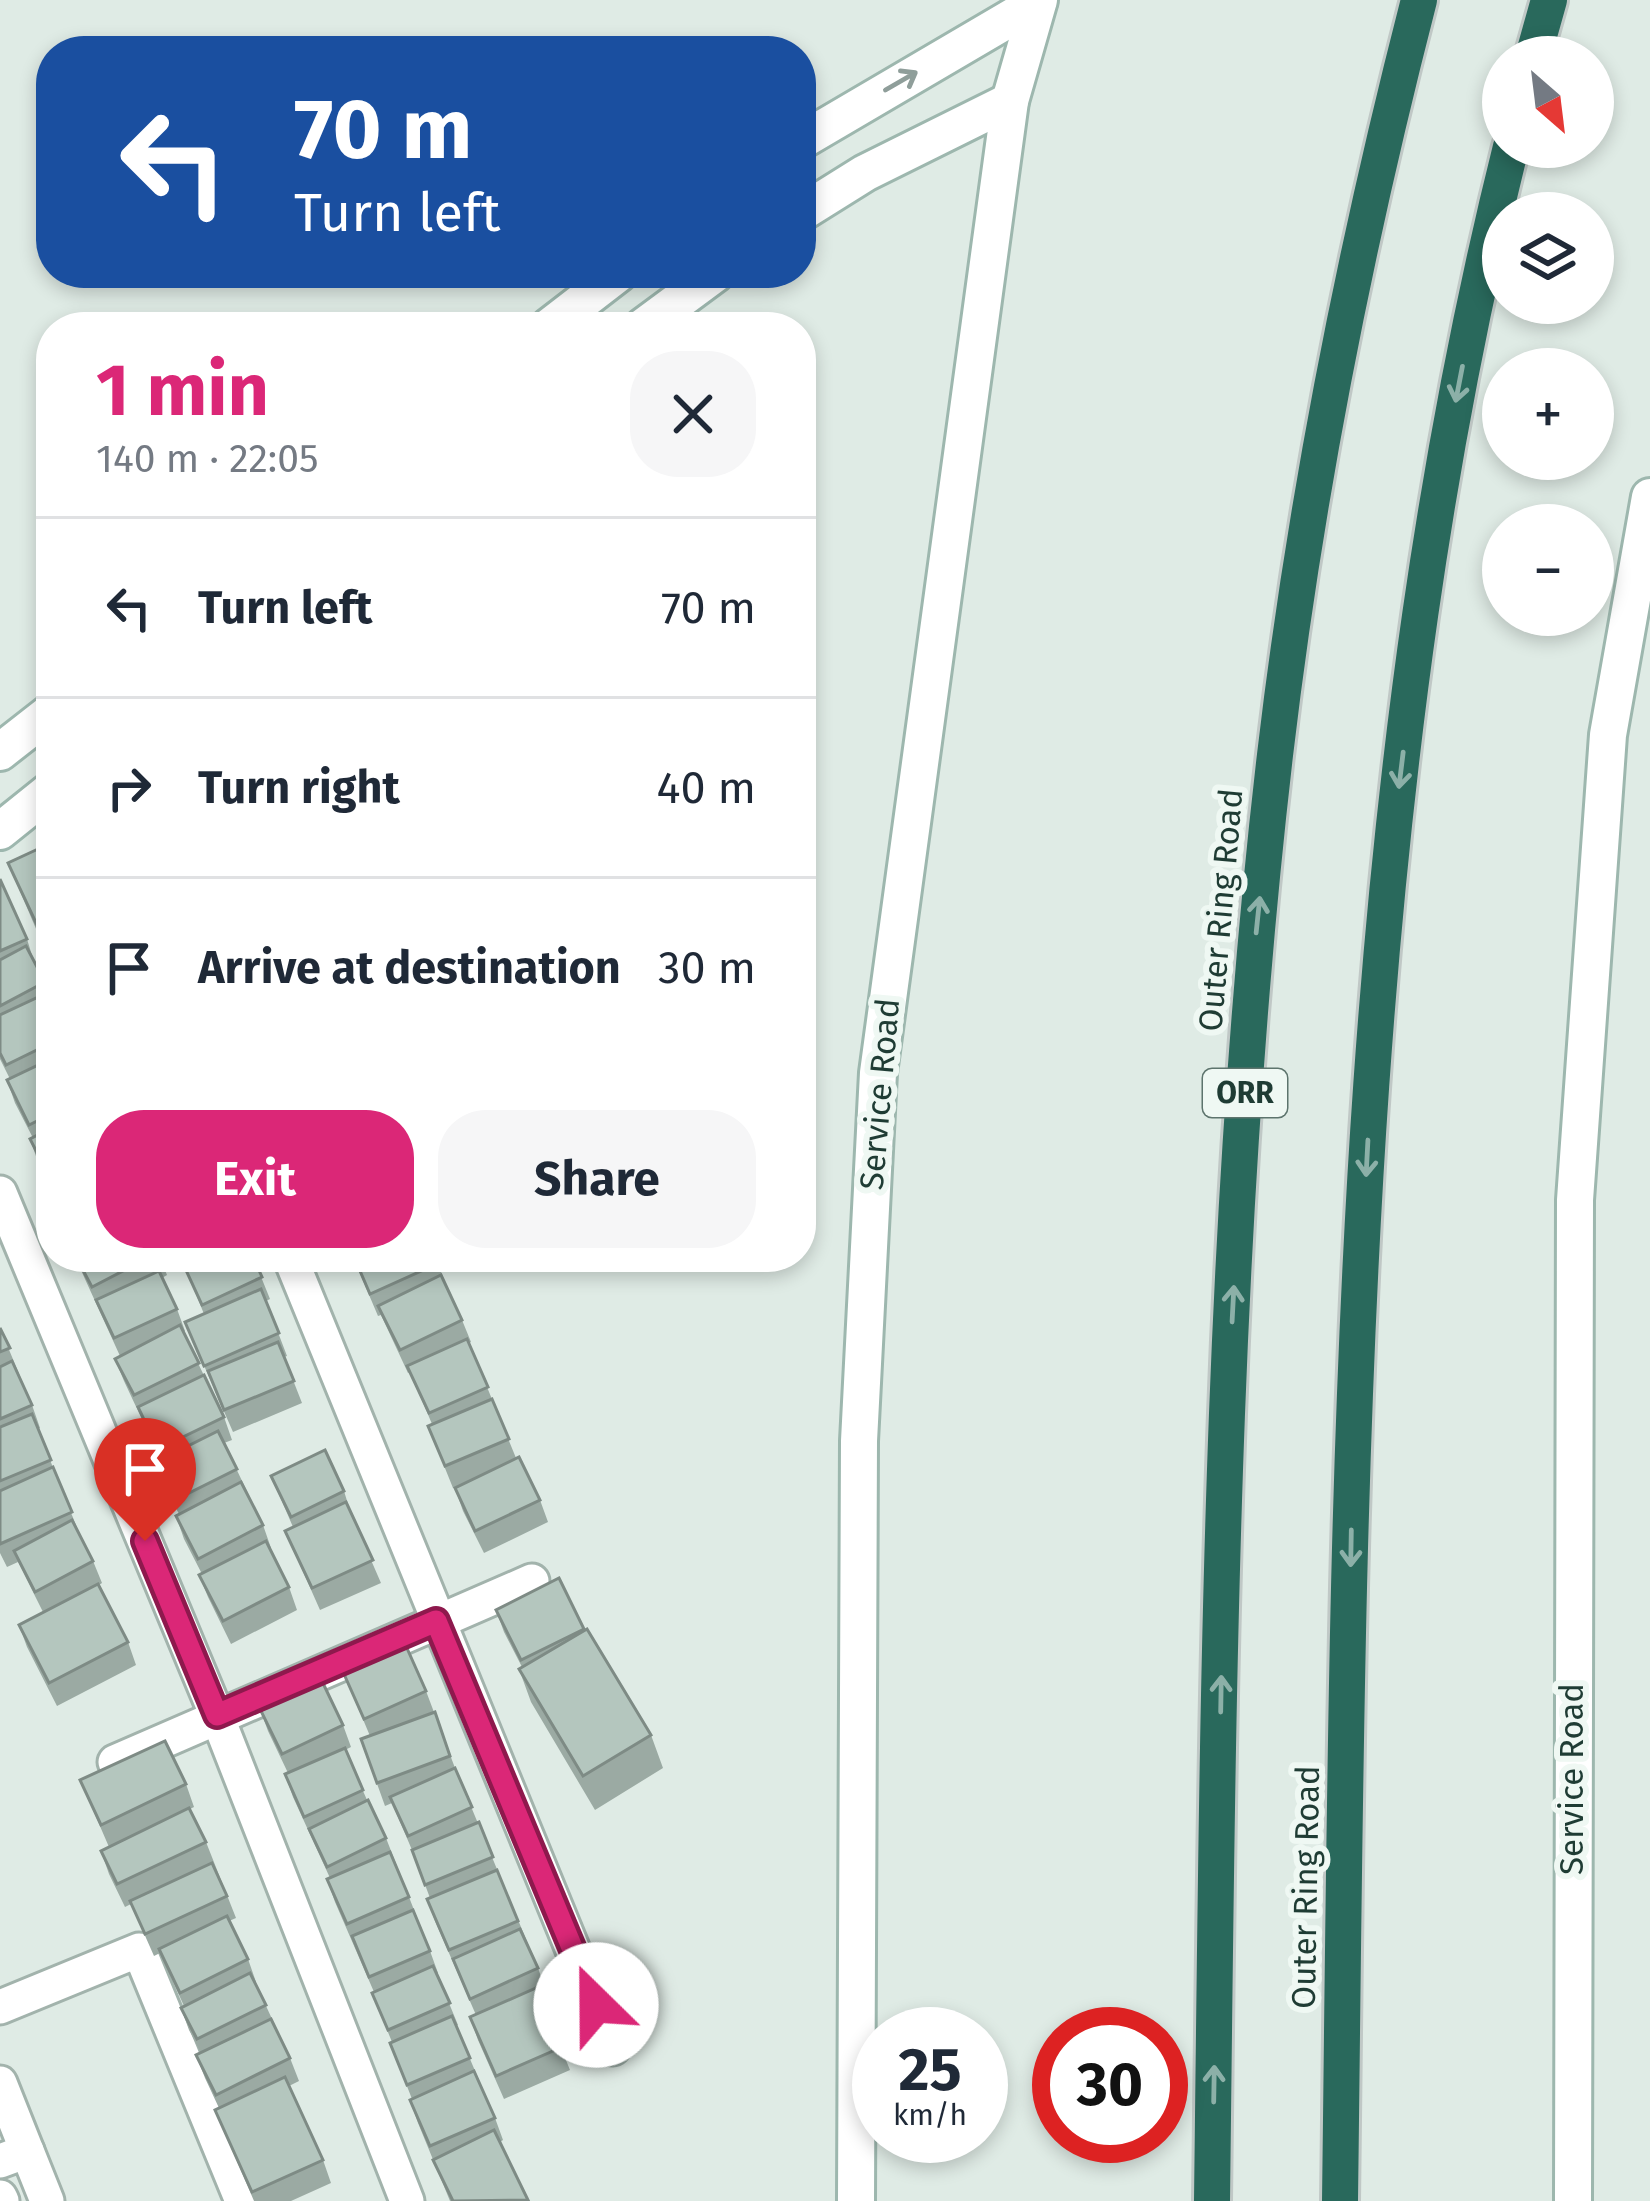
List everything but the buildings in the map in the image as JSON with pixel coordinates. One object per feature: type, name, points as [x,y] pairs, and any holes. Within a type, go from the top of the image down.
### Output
[{"type":"highway","name":"Outer Ring Road","points":[[1212,2201],[1224,1513],[1256,942],[1275,752],[1313,496],[1370,197],[1419,0]]},
{"type":"highway","points":[[1539,36],[1549,0]]},
{"type":"highway","name":"Outer Ring Road","points":[[1340,2201],[1353,1468],[1382,954],[1426,581],[1456,399],[1506,168]]},
{"type":"main road","name":"Service Road","points":[[856,2201],[859,1441],[878,1073],[1010,101],[1039,1]]},
{"type":"main road","points":[[816,132],[1039,1]]},
{"type":"main road","points":[[816,204],[865,173],[1010,101]]},
{"type":"main road","points":[[568,312],[600,288]]},
{"type":"main road","points":[[663,312],[696,288]]},
{"type":"main road","name":"Service Road","points":[[1573,2201],[1576,1200],[1608,735],[1650,497]]},
{"type":"main road","points":[[0,752],[36,724]]},
{"type":"main road","points":[[0,831],[36,802]]},
{"type":"street","points":[[0,1193],[217,1715],[406,2201]]},
{"type":"street","points":[[296,1272],[613,2048]]},
{"type":"street","points":[[115,1762],[532,1581]]},
{"type":"street","points":[[0,2007],[140,1950],[242,2201]]},
{"type":"street","points":[[0,2083],[14,2156],[47,2201]]},
{"type":"route","points":[[145,1541],[217,1715],[436,1621],[596,2005]]}]
